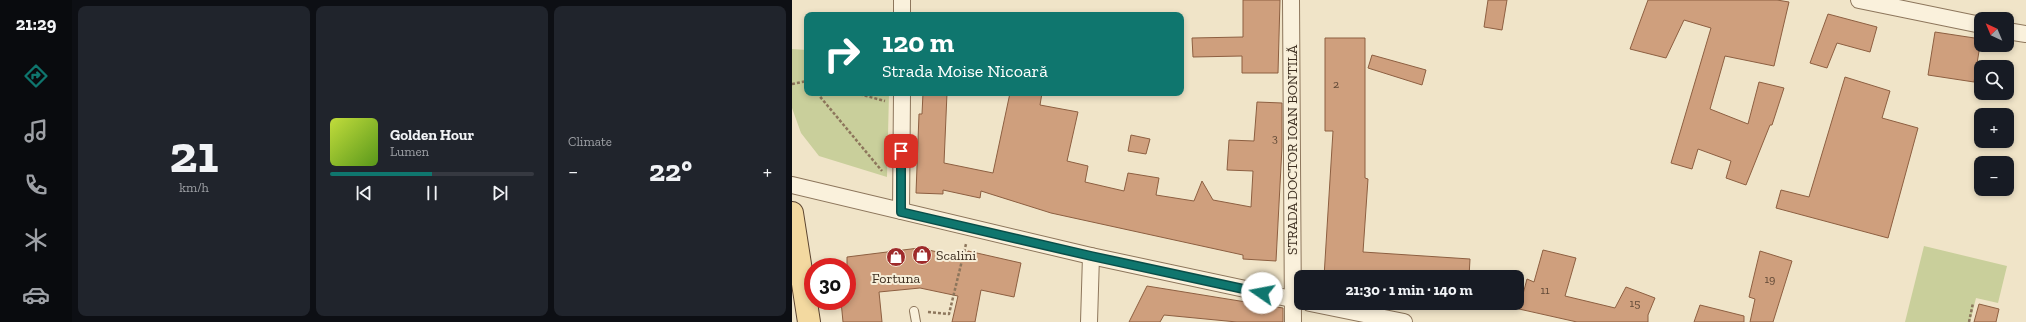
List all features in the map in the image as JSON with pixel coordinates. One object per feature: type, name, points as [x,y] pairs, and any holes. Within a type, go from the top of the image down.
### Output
[{"type":"main road","points":[[792,213],[809,322]]},
{"type":"street","points":[[902,0],[902,12]]},
{"type":"street","name":"STRADA DOCTOR IOAN BONTILĂ","points":[[1291,0],[1296,270]]},
{"type":"street","points":[[1858,0],[1974,24]]},
{"type":"street","points":[[2014,31],[2026,34]]},
{"type":"street","points":[[901,212],[902,99]]},
{"type":"street","points":[[792,185],[1091,256],[1294,299]]},
{"type":"street","points":[[1089,322],[1091,256]]},
{"type":"street","name":"STRADA DOCTOR IOAN BONTILĂ","points":[[1293,322],[1295,310]]},
{"type":"street","points":[[1345,310],[1404,322]]},
{"type":"lane","points":[[914,311],[916,322]]},
{"type":"path","points":[[792,84],[804,82]]},
{"type":"path","points":[[820,96],[886,177]]},
{"type":"path","points":[[878,96],[902,99]]},
{"type":"path","points":[[914,311],[949,314],[970,228]]},
{"type":"path","points":[[1968,322],[1973,303]]},
{"type":"green space","points":[[792,49],[804,50],[804,96],[889,96],[887,177],[819,156],[801,133],[792,108]]},
{"type":"green space","points":[[1924,246],[2007,266],[1998,303],[1976,298],[1970,322],[1905,322]]},
{"type":"building","points":[[1243,0],[1280,0],[1278,73],[1242,73],[1242,56],[1193,57],[1192,38],[1243,37]]},
{"type":"building","points":[[1488,0],[1507,0],[1502,30],[1484,27]]},
{"type":"building","points":[[1648,0],[1777,0],[1789,2],[1774,66],[1725,56],[1710,109],[1748,124],[1759,82],[1784,88],[1772,125],[1770,125],[1746,185],[1726,178],[1731,161],[1698,149],[1692,169],[1671,163],[1711,28],[1684,20],[1666,58],[1630,49]]},
{"type":"building","points":[[1828,14],[1877,27],[1870,52],[1837,43],[1827,68],[1810,63]]},
{"type":"building","points":[[1935,32],[1974,38],[1974,52],[1979,52],[1978,60],[1974,60],[1974,82],[1928,75]]},
{"type":"building","points":[[1325,38],[1365,38],[1365,178],[1368,179],[1363,252],[1470,259],[1469,270],[1324,270],[1333,131],[1325,131]]},
{"type":"building","points":[[1372,55],[1426,70],[1422,85],[1368,68]]},
{"type":"building","points":[[1845,77],[1890,91],[1882,118],[1918,128],[1888,238],[1776,208],[1781,190],[1809,197]]},
{"type":"building","points":[[923,96],[947,96],[944,163],[993,173],[1009,96],[1042,96],[1040,105],[1078,112],[1067,161],[1088,166],[1085,182],[1124,191],[1128,173],[1159,178],[1156,195],[1194,201],[1202,181],[1213,200],[1251,207],[1253,171],[1227,170],[1229,140],[1254,141],[1257,102],[1282,103],[1282,147],[1276,261],[1243,259],[1243,255],[1051,213],[981,191],[980,198],[943,190],[943,194],[916,193],[919,114],[922,114]]},
{"type":"building","points":[[1131,135],[1150,139],[1146,154],[1128,151]]},
{"type":"building","points":[[919,248],[966,258],[968,251],[1021,263],[1014,297],[981,290],[975,322],[952,322],[958,296],[920,288],[879,292],[882,322],[843,322],[842,310],[856,310],[856,258],[847,257]]},
{"type":"building","points":[[1543,250],[1576,258],[1565,296],[1615,308],[1626,287],[1655,298],[1648,315],[1648,322],[1577,322],[1523,310],[1524,290],[1527,279],[1534,282]]},
{"type":"building","points":[[1760,251],[1792,261],[1773,322],[1750,322],[1755,299],[1749,297]]},
{"type":"building","points":[[1147,286],[1283,308],[1283,322],[1237,322],[1164,315],[1160,322],[1129,322]]},
{"type":"building","points":[[1979,304],[1999,309],[1996,322],[1974,322]]},
{"type":"building","points":[[1700,305],[1744,316],[1744,322],[1694,322]]},
{"type":"place","name":"Scalini","points":[[922,255]]},
{"type":"place","name":"Fortuna","points":[[896,257]]},
{"type":"route","points":[[901,151],[901,212],[1091,256],[1262,293]]}]
